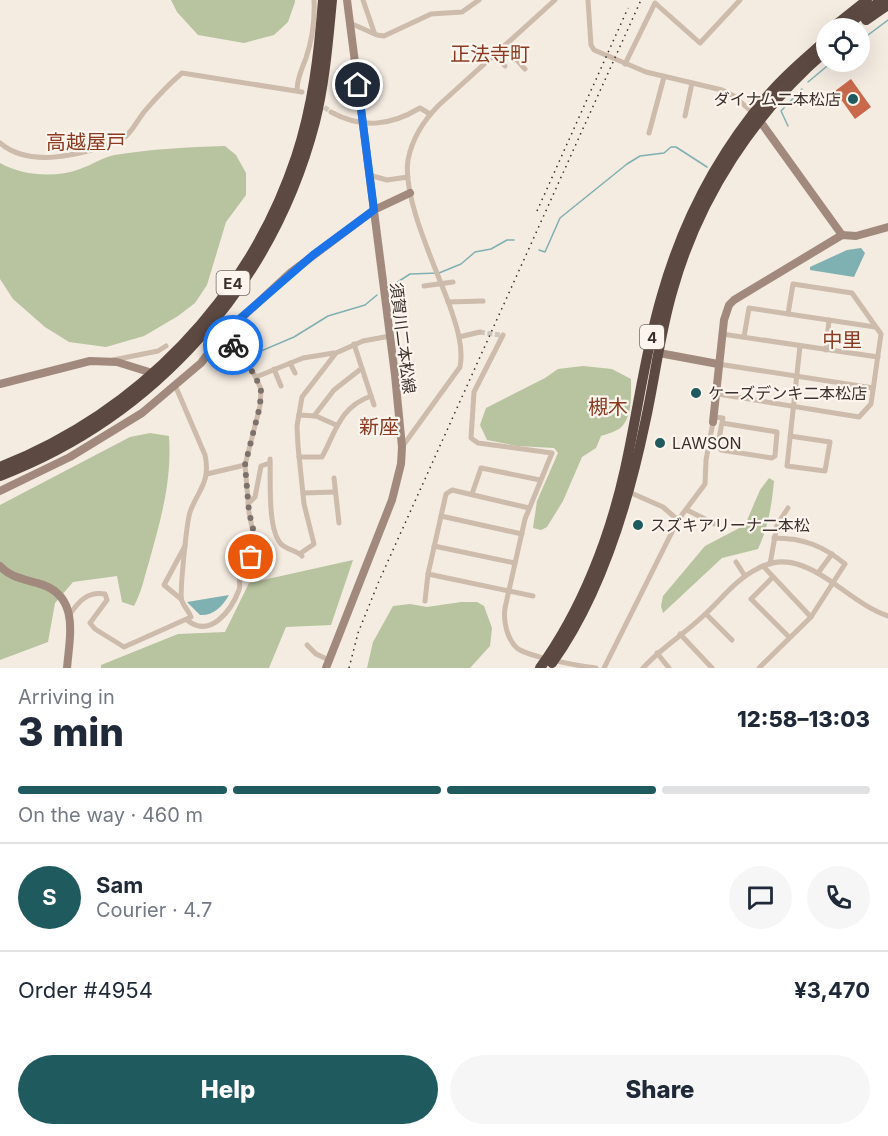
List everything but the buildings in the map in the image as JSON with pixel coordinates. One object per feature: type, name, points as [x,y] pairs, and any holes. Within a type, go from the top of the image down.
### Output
[{"type":"highway","name":"E4","points":[[0,467],[69,435],[126,397],[176,352],[227,292],[263,236],[296,156],[312,93],[323,0]]},
{"type":"highway","name":"E4","points":[[0,476],[72,442],[130,404],[194,346],[235,296],[274,231],[304,159],[321,94],[332,0]]},
{"type":"highway","points":[[844,18],[867,0]]},
{"type":"highway","points":[[856,18],[882,0]]},
{"type":"highway","points":[[869,18],[888,5]]},
{"type":"highway","points":[[771,91],[816,44]]},
{"type":"highway","name":"4","points":[[547,664],[567,640],[597,578],[629,492],[672,291],[699,218],[771,91],[816,49]]},
{"type":"highway","name":"4","points":[[547,664],[584,588],[611,521],[625,470],[655,322],[682,237],[709,182],[757,117],[816,61]]},
{"type":"street","points":[[0,143],[24,156],[47,158],[124,140],[132,132],[146,109],[182,73],[300,91],[299,75],[308,48],[314,18],[314,0]]},
{"type":"street","name":"須賀川二本松線","points":[[326,668],[396,489],[402,447],[347,0]]},
{"type":"street","points":[[363,0],[374,33]]},
{"type":"street","points":[[350,23],[377,35],[390,34],[431,14],[462,12],[478,0]]},
{"type":"street","points":[[402,447],[460,367],[462,357],[459,337],[448,302],[410,194],[409,159],[414,142],[430,114],[555,0]]},
{"type":"street","points":[[588,0],[592,48],[625,64],[727,92],[757,117],[842,235]]},
{"type":"street","points":[[625,64],[655,3],[700,43],[740,0]]},
{"type":"street","points":[[504,46],[525,69]]},
{"type":"street","points":[[495,54],[505,66]]},
{"type":"street","points":[[649,133],[664,76]]},
{"type":"street","points":[[685,116],[692,83]]},
{"type":"street","points":[[331,112],[343,119],[363,123],[398,120],[420,108],[430,114]]},
{"type":"street","points":[[369,175],[387,180],[408,177]]},
{"type":"street","points":[[0,491],[70,457],[118,429],[201,363],[228,331],[290,273],[374,210],[410,194]]},
{"type":"street","points":[[717,421],[777,432],[775,456],[772,458],[721,450],[719,447],[717,421],[718,364],[727,311],[734,300],[842,235],[856,236],[888,227]]},
{"type":"street","points":[[424,286],[453,282]]},
{"type":"street","points":[[718,394],[859,417],[871,404],[880,334],[852,293],[793,284],[788,314]]},
{"type":"street","points":[[448,302],[483,301]]},
{"type":"street","points":[[744,337],[749,308],[875,327]]},
{"type":"street","points":[[826,350],[829,320]]},
{"type":"street","points":[[228,331],[235,350],[260,384],[262,398],[245,465],[248,504],[256,549],[265,560],[264,568],[259,575],[255,575],[245,566]]},
{"type":"street","points":[[459,337],[480,332]]},
{"type":"street","points":[[722,334],[878,357]]},
{"type":"street","points":[[503,335],[474,392],[471,438],[478,443],[552,453],[529,508],[504,615],[515,646],[522,651],[547,664],[596,668]]},
{"type":"street","points":[[256,377],[303,358],[336,353],[354,344],[390,336]]},
{"type":"street","points":[[354,344],[374,405]]},
{"type":"street","points":[[0,384],[79,363],[158,351],[166,346]]},
{"type":"street","points":[[790,436],[830,442],[825,471],[787,466],[790,436],[793,406],[800,346]]},
{"type":"street","points":[[248,504],[255,496],[261,466],[270,461],[272,520],[277,538],[284,547],[301,554],[314,543],[303,493],[299,457],[299,415],[306,390],[336,353]]},
{"type":"street","points":[[659,353],[873,388]]},
{"type":"street","points":[[109,360],[149,372]]},
{"type":"street","points":[[290,363],[295,373]]},
{"type":"street","points":[[314,416],[334,390],[362,368]]},
{"type":"street","points":[[274,369],[281,386]]},
{"type":"street","points":[[176,381],[205,455],[207,474],[201,494],[189,517],[181,599]]},
{"type":"street","points":[[299,457],[322,457],[336,425],[353,405],[370,396]]},
{"type":"street","points":[[299,415],[314,416],[336,425]]},
{"type":"street","points":[[604,668],[678,520],[705,484],[706,460],[717,421]]},
{"type":"street","points":[[371,424],[395,435]]},
{"type":"street","points":[[207,474],[245,465]]},
{"type":"street","points":[[472,494],[482,468],[540,480]]},
{"type":"street","points":[[334,478],[339,523]]},
{"type":"street","points":[[425,601],[428,574],[446,494],[452,490],[529,508]]},
{"type":"street","points":[[303,493],[335,492]]},
{"type":"street","points":[[629,492],[663,507],[678,520]]},
{"type":"street","points":[[380,505],[389,509]]},
{"type":"street","points":[[770,564],[777,525],[788,508]]},
{"type":"street","points":[[687,510],[715,524]]},
{"type":"street","points":[[441,516],[522,534]]},
{"type":"street","points":[[759,668],[811,617],[846,564],[816,544],[802,540],[774,538]]},
{"type":"street","points":[[70,614],[82,598],[93,594],[105,594],[107,600],[91,621],[91,626],[124,647],[187,620],[191,616],[181,599],[164,585],[185,546]]},
{"type":"street","points":[[434,546],[515,563]]},
{"type":"street","points":[[187,620],[205,626],[218,622],[240,587],[241,570],[256,549]]},
{"type":"street","points":[[818,573],[832,554]]},
{"type":"street","points":[[736,562],[745,576]]},
{"type":"street","points":[[643,668],[657,653],[706,614],[745,576],[770,564],[795,563],[818,573],[870,610],[888,616]]},
{"type":"street","points":[[0,566],[11,575],[52,588],[61,597],[70,614],[67,668]]},
{"type":"street","points":[[763,566],[811,617]]},
{"type":"street","points":[[428,574],[533,597]]},
{"type":"street","points":[[773,577],[751,599],[789,637]]},
{"type":"street","points":[[706,614],[732,640]]},
{"type":"street","points":[[680,634],[712,668]]},
{"type":"street","points":[[307,645],[316,654],[329,660]]},
{"type":"street","points":[[657,653],[669,668]]},
{"type":"green space","points":[[171,0],[295,0],[295,2],[288,22],[274,35],[244,43],[198,35],[177,12]]},
{"type":"green space","points":[[225,146],[236,155],[246,173],[246,195],[226,222],[207,285],[195,303],[178,316],[144,336],[106,347],[69,342],[45,327],[13,299],[0,279],[0,163],[29,173],[61,174],[115,155]]},
{"type":"green space","points":[[583,366],[612,369],[631,379],[629,413],[624,425],[601,436],[596,448],[582,457],[563,501],[547,527],[541,530],[533,528],[537,501],[558,453],[554,448],[517,446],[487,440],[480,425],[486,408],[558,369]]},
{"type":"green space","points":[[150,433],[169,436],[169,469],[158,530],[143,584],[134,606],[122,602],[117,576],[73,582],[55,603],[48,642],[0,660],[0,505],[130,437]]},
{"type":"green space","points":[[769,478],[774,481],[772,498],[767,524],[758,549],[722,558],[663,613],[661,606],[663,596],[705,546],[745,525],[760,490]]},
{"type":"green space","points":[[353,560],[331,625],[286,627],[269,668],[101,668],[101,665],[178,634],[225,632],[249,583]]},
{"type":"green space","points":[[477,602],[484,606],[492,628],[490,646],[470,668],[367,668],[373,642],[393,606],[410,604],[427,607]]},
{"type":"water","points":[[861,248],[865,253],[854,277],[810,270],[810,267],[847,250]]},
{"type":"water","points":[[229,595],[217,610],[205,615],[200,615],[187,602]]},
{"type":"waterway","points":[[870,34],[888,20]]},
{"type":"waterway","points":[[808,82],[820,72]]},
{"type":"waterway","points":[[788,126],[781,111],[802,89]]},
{"type":"waterway","points":[[539,250],[545,252],[560,218],[640,156],[664,153],[671,147],[676,147],[707,167]]},
{"type":"waterway","points":[[390,287],[410,274],[439,273],[461,264],[475,252],[491,249],[507,240],[514,240]]},
{"type":"waterway","points":[[247,357],[294,337],[328,316],[365,305],[377,295]]},
{"type":"tunnel","points":[[318,103],[331,112]]},
{"type":"tunnel","points":[[480,332],[500,335]]},
{"type":"railway","points":[[349,668],[358,633],[379,581],[641,0]]},
{"type":"railway","points":[[537,211],[628,8]]},
{"type":"way so far","points":[[233,345],[260,384],[262,398],[245,465],[249,512],[257,545],[251,557]]},
{"type":"place","name":"ダイナム二本松店","points":[[853,99]]},
{"type":"place","name":"ケーズデンキ二本松店","points":[[696,393]]},
{"type":"place","name":"LAWSON","points":[[660,443]]},
{"type":"place","name":"スズキアリーナ二本松","points":[[638,525]]},
{"type":"district","name":"正法寺町","points":[[490,54]]},
{"type":"district","name":"高越屋戸","points":[[86,142]]},
{"type":"district","name":"中里","points":[[842,340]]},
{"type":"district","name":"槻木","points":[[608,407]]},
{"type":"district","name":"新座","points":[[379,427]]},
{"type":"route","points":[[233,345],[228,331],[237,321],[290,273],[374,210],[358,85]]}]
